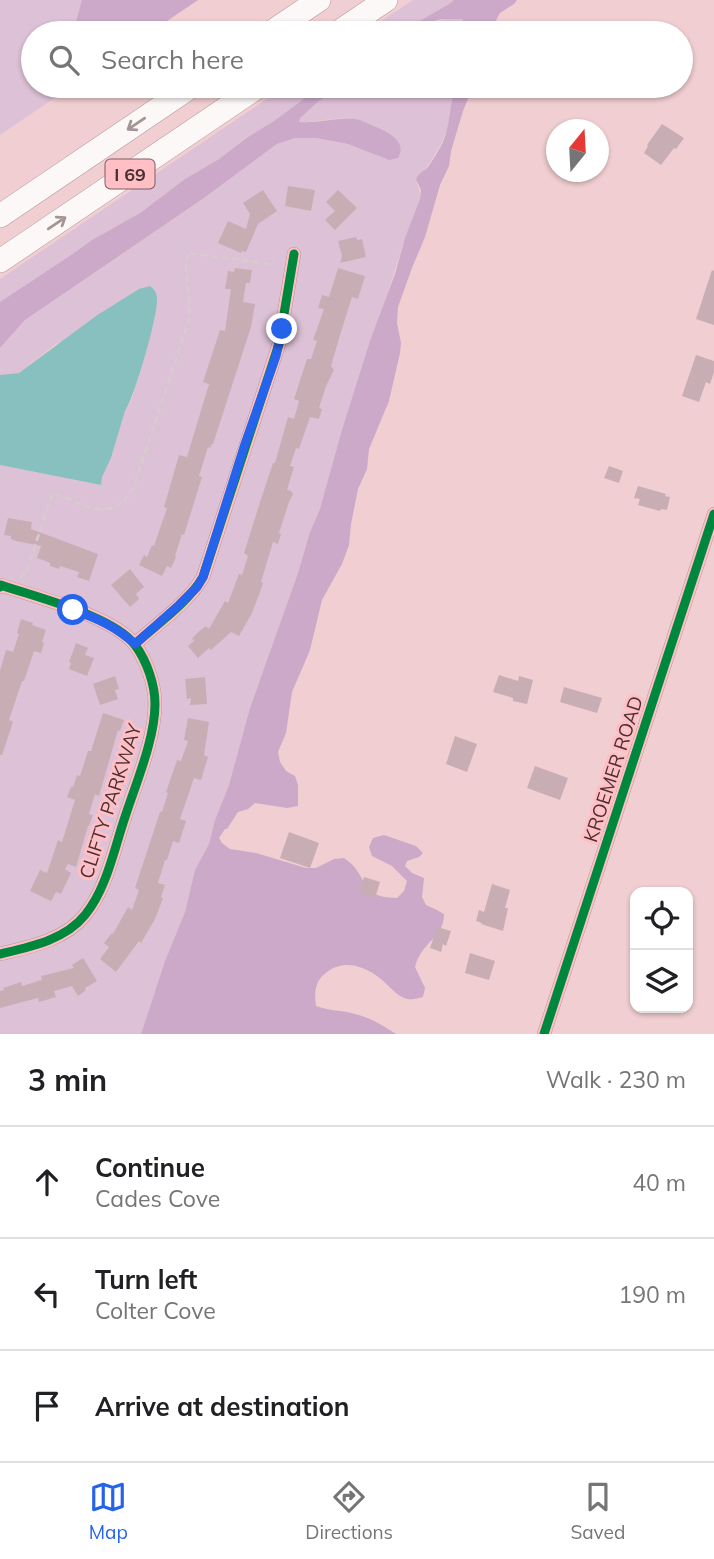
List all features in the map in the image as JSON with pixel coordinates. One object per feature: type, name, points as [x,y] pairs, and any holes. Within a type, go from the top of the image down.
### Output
[{"type":"highway","points":[[288,21],[319,0]]},
{"type":"highway","points":[[355,21],[386,0]]},
{"type":"highway","name":"I 69","points":[[0,216],[174,98]]},
{"type":"highway","name":"I 69","points":[[0,261],[241,98]]},
{"type":"street","points":[[0,586],[101,620],[119,630],[135,644],[197,587],[203,577],[279,344],[294,254]]},
{"type":"street","name":"KROEMER ROAD","points":[[544,1034],[714,514]]},
{"type":"street","name":"CLIFTY PARKWAY","points":[[0,954],[51,940],[72,927],[85,916],[104,882],[155,719],[153,685],[135,644]]},
{"type":"path","points":[[20,579],[28,566],[51,495],[56,494],[82,505],[107,510],[121,505],[132,491],[189,317],[187,254],[269,264],[275,262]]},
{"type":"shaded area","points":[[0,0],[198,0],[167,21],[21,21],[21,98],[54,98],[0,135]]},
{"type":"shaded area","points":[[82,0],[198,0],[167,21],[76,21]]},
{"type":"shaded area","points":[[413,0],[454,0],[420,21],[381,21]]},
{"type":"shaded area","points":[[454,0],[517,0],[500,13],[496,21],[420,21]]},
{"type":"shaded area","points":[[451,18],[463,21],[436,21]]},
{"type":"shaded area","points":[[268,98],[305,98],[219,159],[185,179],[140,213],[92,240],[0,302],[0,279]]},
{"type":"shaded area","points":[[305,98],[324,98],[300,118],[299,122],[360,120],[389,133],[401,150],[398,158],[389,160],[348,144],[316,138],[295,138],[277,144],[204,198],[25,320],[0,348],[0,302],[92,240],[140,213],[185,179]]},
{"type":"shaded area","points":[[324,98],[453,98],[444,137],[417,184],[420,197],[417,211],[405,238],[320,509],[250,708],[229,785],[209,844],[195,870],[185,912],[165,961],[141,1034],[0,1034],[0,465],[101,485],[125,411],[134,393],[157,305],[56,344],[19,373],[0,375],[0,348],[25,320],[204,198],[277,144],[295,138],[316,138],[348,144],[389,160],[364,123],[357,120],[299,122]]},
{"type":"shaded area","points":[[468,98],[451,151],[449,166],[398,307],[397,323],[401,343],[389,401],[369,449],[367,469],[358,489],[349,545],[322,600],[310,650],[292,692],[286,733],[278,752],[286,771],[295,776],[298,806],[287,808],[255,803],[238,812],[219,838],[230,849],[256,853],[306,868],[316,868],[334,859],[344,858],[358,872],[369,890],[384,897],[397,898],[404,891],[407,881],[392,866],[372,856],[369,847],[373,838],[384,835],[416,846],[423,853],[407,861],[405,866],[412,873],[424,878],[422,897],[426,905],[444,914],[440,929],[422,952],[415,967],[425,988],[423,997],[405,998],[371,972],[346,965],[333,968],[320,979],[315,992],[316,1006],[360,1015],[396,1034],[141,1034],[165,961],[185,912],[195,870],[209,844],[229,785],[250,708],[320,509],[370,341],[420,199],[421,190],[416,179],[428,167],[443,142],[452,100]]},
{"type":"water","points":[[150,286],[157,300],[150,339],[101,485],[0,465],[0,375],[19,373],[96,316],[139,289]]},
{"type":"building","points":[[662,124],[684,138],[661,165],[644,153]]},
{"type":"building","points":[[288,186],[315,190],[311,211],[285,206]]},
{"type":"building","points":[[263,190],[277,211],[258,224],[246,252],[241,253],[218,243],[228,221],[246,229],[250,214],[243,203]]},
{"type":"building","points":[[338,190],[357,208],[335,230],[325,220],[335,211],[326,202]]},
{"type":"building","points":[[356,237],[357,240],[362,239],[366,257],[340,263],[342,256],[338,241]]},
{"type":"building","points":[[235,268],[252,270],[250,283],[246,283],[243,302],[255,304],[251,327],[213,444],[208,447],[199,476],[202,477],[184,535],[182,534],[171,568],[167,566],[162,576],[139,565],[144,555],[147,557],[152,545],[154,546],[167,508],[164,507],[179,455],[187,457],[209,384],[203,382],[220,330],[225,331],[231,289],[225,289],[228,271],[234,272]]},
{"type":"building","points":[[338,268],[365,276],[358,299],[352,297],[331,366],[334,370],[319,408],[322,409],[319,419],[310,417],[290,466],[294,467],[287,490],[293,494],[279,533],[278,544],[273,542],[260,592],[239,636],[231,632],[198,658],[188,646],[197,633],[206,626],[209,629],[225,601],[228,603],[239,574],[242,575],[248,556],[244,553],[262,496],[288,417],[294,419],[299,401],[294,399],[307,359],[311,359],[317,341],[313,340],[324,309],[318,308],[322,295],[329,297]]},
{"type":"building","points":[[712,270],[714,271],[714,325],[696,319]]},
{"type":"building","points":[[696,355],[714,361],[710,384],[706,382],[699,402],[682,396]]},
{"type":"building","points":[[609,466],[623,471],[619,483],[604,478]]},
{"type":"building","points":[[638,486],[670,497],[667,510],[660,511],[638,505],[640,499],[634,498]]},
{"type":"building","points":[[8,518],[32,522],[31,529],[98,554],[89,581],[77,577],[79,572],[50,566],[50,563],[37,558],[41,546],[16,541],[11,539],[11,536],[4,535]]},
{"type":"building","points":[[130,569],[144,587],[136,594],[139,599],[130,607],[111,585]]},
{"type":"building","points":[[21,619],[46,630],[42,642],[44,643],[41,653],[34,651],[22,681],[9,720],[13,722],[0,755],[0,671],[6,650],[13,652]]},
{"type":"building","points":[[76,643],[88,648],[85,655],[94,658],[87,676],[69,669]]},
{"type":"building","points":[[499,675],[518,681],[519,676],[533,680],[527,704],[493,692]]},
{"type":"building","points":[[115,676],[119,689],[115,690],[118,699],[100,705],[93,684]]},
{"type":"building","points":[[205,677],[207,704],[190,705],[191,698],[187,699],[185,679]]},
{"type":"building","points":[[564,687],[602,698],[597,713],[560,702]]},
{"type":"building","points":[[103,713],[124,720],[120,731],[118,730],[99,796],[95,794],[89,814],[93,815],[76,867],[68,864],[65,869],[71,873],[61,894],[56,892],[51,901],[30,891],[40,870],[47,873],[58,840],[62,842],[75,800],[67,797],[77,775],[80,776],[88,751],[91,751]]},
{"type":"building","points":[[188,718],[209,722],[204,755],[208,757],[201,780],[194,778],[180,819],[186,821],[179,843],[173,841],[165,860],[158,883],[165,885],[161,897],[163,898],[155,919],[141,943],[139,941],[116,972],[100,959],[109,947],[104,943],[113,934],[128,907],[132,910],[139,890],[135,888],[162,812],[168,793],[166,792],[177,760],[181,761],[188,741],[184,740]]},
{"type":"building","points":[[455,736],[477,744],[467,772],[446,764]]},
{"type":"building","points":[[535,766],[568,778],[560,800],[527,788]]},
{"type":"building","points":[[289,832],[319,843],[310,868],[280,858]]},
{"type":"building","points":[[364,877],[380,882],[375,898],[359,893]]},
{"type":"building","points":[[492,884],[510,890],[503,931],[476,921],[479,910],[484,912]]},
{"type":"building","points":[[437,927],[451,931],[441,952],[430,948]]},
{"type":"building","points":[[470,953],[495,961],[489,980],[465,973]]},
{"type":"building","points":[[83,958],[97,981],[78,996],[72,986],[54,991],[56,997],[39,1002],[38,998],[0,1008],[0,991],[4,990],[3,988],[21,982],[22,986],[42,980],[41,976],[74,968],[72,965]]},
{"type":"cycle path","points":[[135,644],[181,605],[203,577],[279,344],[294,254]]},
{"type":"cycle path","points":[[544,1034],[714,514]]},
{"type":"cycle path","points":[[0,587],[1,585],[92,616],[125,635],[135,645],[147,666],[154,689],[155,704],[152,732],[144,761],[109,868],[93,904],[68,931],[35,945],[0,954]]},
{"type":"route","points":[[73,610],[101,620],[119,630],[135,644],[197,587],[203,577],[276,356],[282,329]]}]
